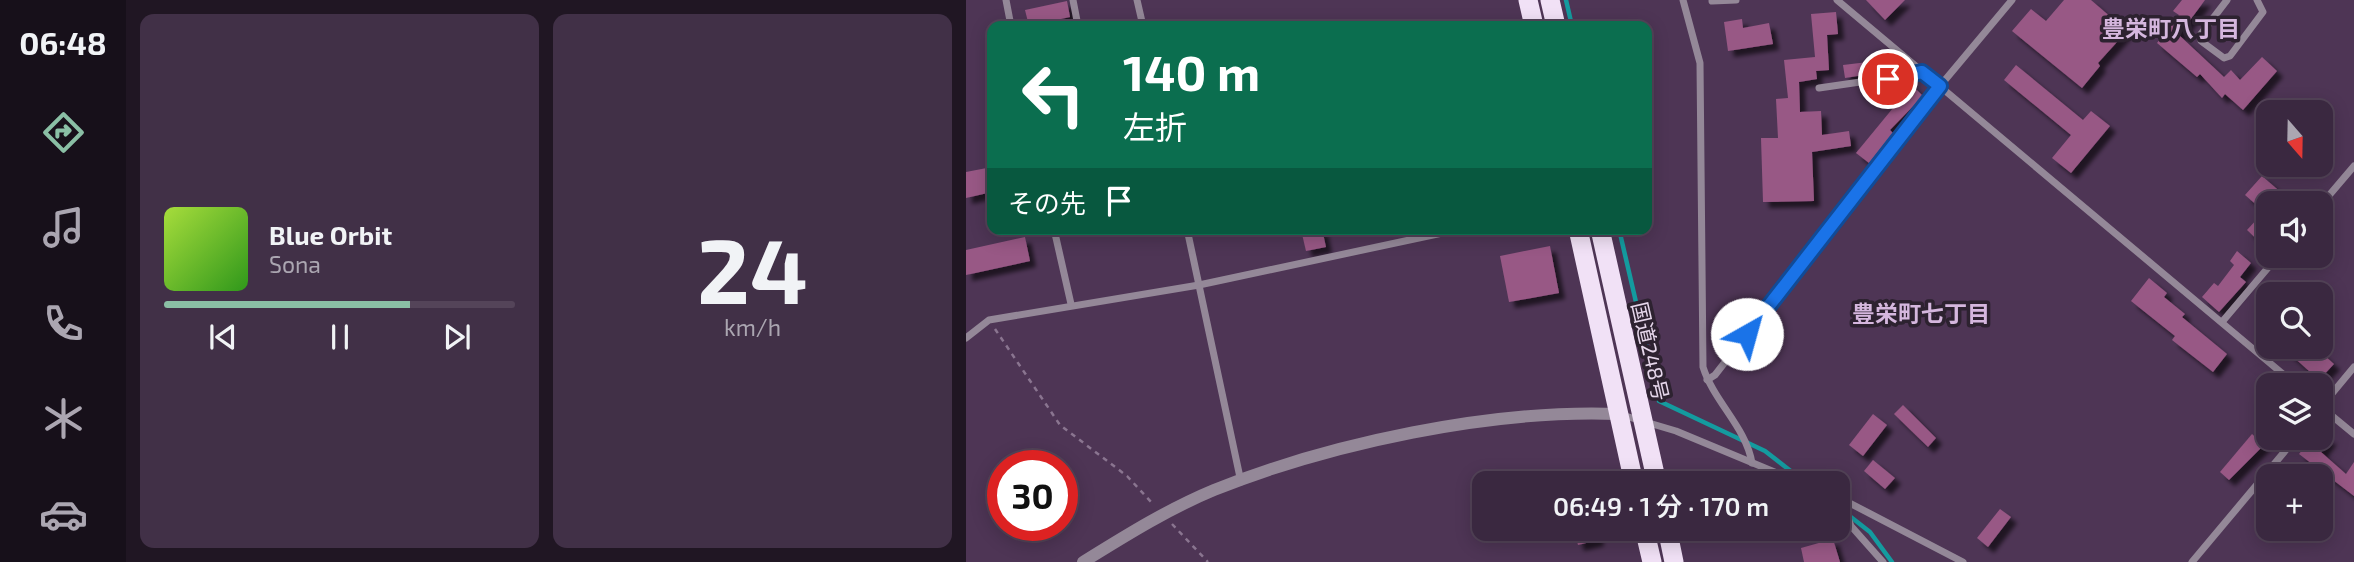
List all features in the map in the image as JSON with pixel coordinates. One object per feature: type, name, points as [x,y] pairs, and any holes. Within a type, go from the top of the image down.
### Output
[{"type":"highway","points":[[1528,0],[1533,21]]},
{"type":"highway","points":[[1550,0],[1555,21]]},
{"type":"highway","points":[[1579,235],[1631,471]]},
{"type":"highway","name":"国道248号","points":[[1601,235],[1655,471]]},
{"type":"highway","points":[[1647,541],[1652,562]]},
{"type":"highway","points":[[1670,541],[1674,562]]},
{"type":"street","points":[[1006,0],[1010,21]]},
{"type":"street","points":[[1073,0],[1077,21]]},
{"type":"street","points":[[1137,0],[1142,21]]},
{"type":"street","points":[[1683,0],[1700,63],[1703,367],[1707,380],[1749,445],[1752,463]]},
{"type":"street","points":[[1712,1],[1736,0]]},
{"type":"street","points":[[1837,0],[2282,373]]},
{"type":"street","points":[[1707,380],[1715,375],[1940,86],[2012,0]]},
{"type":"street","points":[[2227,0],[2201,34],[2201,41],[2224,58],[2230,56],[2263,12],[2257,0]]},
{"type":"street","points":[[1819,88],[1922,72]]},
{"type":"street","points":[[2333,191],[2354,166]]},
{"type":"street","points":[[1055,235],[1071,304]]},
{"type":"street","points":[[1188,235],[1241,482]]},
{"type":"street","points":[[966,338],[989,320],[1071,304],[1199,285],[1433,235]]},
{"type":"street","points":[[2222,322],[2268,268]]},
{"type":"street","points":[[2333,392],[2354,367]]},
{"type":"street","points":[[1083,562],[1163,514],[1215,490],[1312,457],[1439,429],[1564,412],[1618,414],[1644,420],[1772,471]]},
{"type":"street","points":[[2333,417],[2354,434]]},
{"type":"street","points":[[2192,562],[2286,450]]},
{"type":"street","points":[[1850,503],[1963,562]]},
{"type":"street","points":[[1850,524],[1883,562]]},
{"type":"path","points":[[989,320],[1060,425],[1127,476],[1208,562]]},
{"type":"building","points":[[1866,0],[1905,0],[1885,20]]},
{"type":"building","points":[[2064,0],[2091,0],[2127,31],[2098,63],[2100,66],[2082,88],[2012,31],[2031,9],[2046,21]]},
{"type":"building","points":[[2182,0],[2205,0],[2179,35],[2224,77],[2231,70],[2240,80],[2262,57],[2277,71],[2243,110],[2225,94],[2222,98],[2200,74],[2197,77],[2157,43],[2179,15],[2173,11]]},
{"type":"building","points":[[1067,1],[1070,17],[1052,21],[1028,21],[1025,10]]},
{"type":"building","points":[[1836,12],[1838,34],[1827,35],[1829,70],[1816,71],[1817,79],[1799,82],[1800,112],[1821,111],[1822,135],[1849,131],[1851,146],[1812,152],[1814,201],[1763,202],[1761,138],[1778,138],[1776,99],[1788,98],[1784,60],[1815,57],[1811,14]]},
{"type":"building","points":[[1742,19],[1743,28],[1769,23],[1773,44],[1728,51],[1724,22]]},
{"type":"building","points":[[1868,62],[1870,74],[1845,78],[1843,65]]},
{"type":"building","points":[[2016,65],[2083,120],[2091,111],[2110,126],[2071,173],[2052,158],[2071,135],[2004,80]]},
{"type":"building","points":[[1911,84],[1923,96],[1890,130],[1893,133],[1869,163],[1856,153],[1893,108],[1890,106]]},
{"type":"building","points":[[987,168],[987,193],[966,198],[966,172]]},
{"type":"building","points":[[2261,177],[2280,191],[2256,191],[2256,205],[2245,195]]},
{"type":"building","points":[[2256,220],[2256,239],[2247,230]]},
{"type":"building","points":[[1302,235],[1323,235],[1326,247],[1306,251]]},
{"type":"building","points":[[1025,237],[1030,261],[966,275],[966,250]]},
{"type":"building","points":[[1550,246],[1559,293],[1509,302],[1500,256]]},
{"type":"building","points":[[2237,251],[2251,263],[2240,277],[2246,282],[2219,312],[2202,297],[2214,283],[2218,286],[2234,265],[2230,261]]},
{"type":"building","points":[[2149,278],[2167,293],[2164,297],[2185,314],[2182,317],[2227,354],[2213,372],[2172,340],[2175,336],[2131,301]]},
{"type":"building","points":[[2296,359],[2328,359],[2334,364],[2326,373],[2311,373]]},
{"type":"building","points":[[1903,405],[1936,438],[1928,447],[1894,414]]},
{"type":"building","points":[[1873,414],[1887,425],[1863,456],[1849,445]]},
{"type":"building","points":[[2252,434],[2256,438],[2256,450],[2259,450],[2229,480],[2220,472]]},
{"type":"building","points":[[2302,450],[2322,450],[2321,452],[2346,474],[2354,462],[2354,496],[2333,480],[2333,464],[2312,464],[2299,454]]},
{"type":"building","points":[[1873,460],[1895,478],[1885,489],[1864,471]]},
{"type":"building","points":[[2000,509],[2011,517],[1988,547],[1977,538]]},
{"type":"building","points":[[1577,541],[1594,541],[1578,545]]},
{"type":"building","points":[[1834,541],[1840,562],[1804,562],[1801,548]]},
{"type":"waterway","points":[[1566,0],[1571,21]]},
{"type":"waterway","points":[[1620,235],[1659,401],[1765,451],[1791,471]]},
{"type":"waterway","points":[[1850,516],[1870,532],[1892,562]]},
{"type":"district","name":"豊栄町八丁目","points":[[2171,28]]},
{"type":"district","name":"豊栄町七丁目","points":[[1921,313]]},
{"type":"route","points":[[1747,334],[1940,86],[1922,72],[1888,79]]}]
